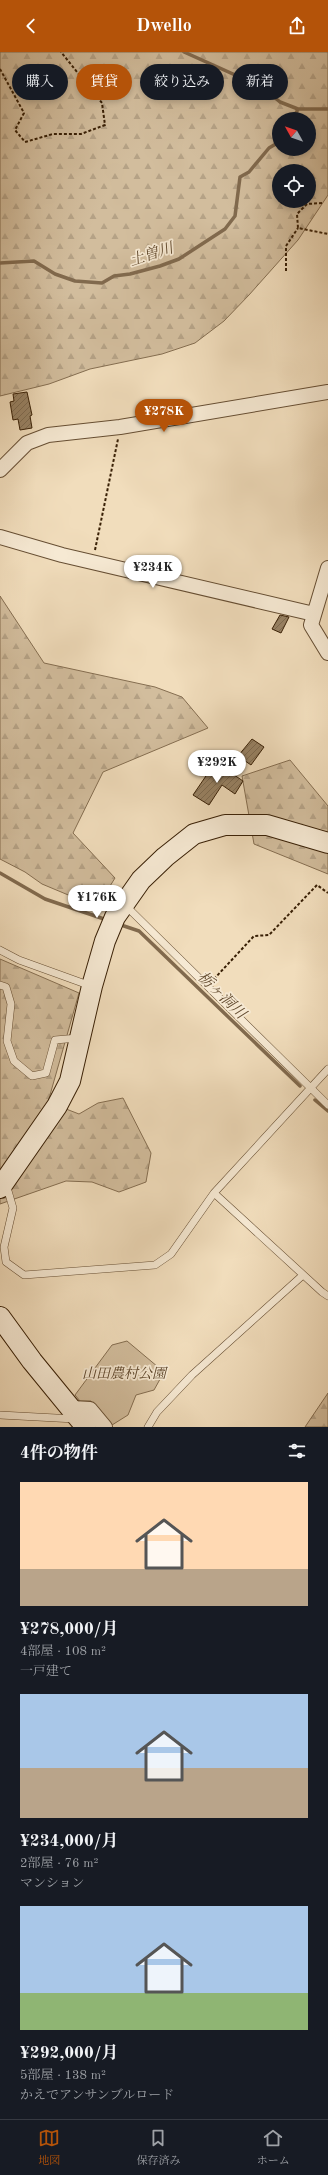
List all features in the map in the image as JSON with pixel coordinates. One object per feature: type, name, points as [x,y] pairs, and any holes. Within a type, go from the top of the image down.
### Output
[{"type":"street","points":[[0,470],[28,444],[48,435],[120,427],[328,392]]},
{"type":"street","points":[[0,537],[62,555],[314,614]]},
{"type":"street","points":[[328,568],[311,625],[328,653]]},
{"type":"street","points":[[3,1185],[57,1106],[70,1081],[92,986],[105,941],[115,917],[141,880],[165,857],[194,834],[225,825],[267,826],[328,843]]},
{"type":"street","points":[[0,1317],[32,1362],[79,1418],[90,1409],[105,1427]]},
{"type":"lane","points":[[124,904],[328,1105]]},
{"type":"lane","points":[[0,950],[19,960],[92,986]]},
{"type":"lane","points":[[0,985],[6,988],[11,1004],[7,1041],[14,1062],[32,1076],[46,1073],[55,1040],[80,1038]]},
{"type":"lane","points":[[3,1185],[13,1208],[4,1247],[6,1262],[24,1275],[155,1265],[172,1254],[214,1193],[328,1069]]},
{"type":"lane","points":[[214,1193],[328,1296]]},
{"type":"lane","points":[[148,1427],[157,1412],[192,1375],[303,1274]]},
{"type":"lane","points":[[0,1414],[79,1418]]},
{"type":"path","points":[[0,69],[24,113],[15,130],[25,142],[53,134],[81,134],[105,125],[102,103],[61,52]]},
{"type":"path","points":[[286,271],[286,246],[298,228],[297,214],[307,204],[322,203]]},
{"type":"path","points":[[298,228],[328,234]]},
{"type":"path","points":[[92,561],[120,427]]},
{"type":"path","points":[[208,986],[254,936],[269,936],[317,885],[328,894]]},
{"type":"green space","points":[[0,52],[328,52],[328,195],[298,240],[224,321],[195,343],[162,354],[90,369],[49,384],[0,396]]},
{"type":"green space","points":[[0,596],[44,663],[155,687],[182,697],[208,728],[103,772],[73,833],[115,878],[97,907],[42,884],[25,872],[0,859]]},
{"type":"green space","points":[[290,760],[328,806],[328,874],[254,844],[242,776]]},
{"type":"green space","points":[[0,959],[79,993],[48,1102],[79,1114],[98,1103],[123,1098],[151,1153],[146,1182],[119,1192],[92,1182],[66,1181],[0,1204]]},
{"type":"green space","name":"山田農村公園","points":[[127,1341],[164,1372],[154,1390],[136,1395],[128,1415],[112,1425],[91,1401],[80,1401],[75,1395],[112,1345]]},
{"type":"green space","points":[[328,1393],[328,1427],[305,1427]]},
{"type":"building","points":[[27,392],[32,415],[30,416],[32,428],[20,430],[18,419],[13,420],[10,402],[14,401],[13,394]]},
{"type":"building","points":[[280,615],[289,617],[281,633],[272,629]]},
{"type":"building","points":[[252,739],[264,747],[251,765],[238,756]]},
{"type":"building","points":[[218,764],[243,781],[235,794],[222,785],[209,805],[193,795],[208,773],[210,775]]},
{"type":"waterway","points":[[184,52],[262,87],[280,102],[298,109],[328,109]]},
{"type":"waterway","name":"土曽川","points":[[0,263],[34,261],[55,274],[75,281],[102,283],[114,276],[130,274],[179,259],[225,229],[235,216],[240,177],[249,172],[272,146]]},
{"type":"waterway","name":"栃ヶ洞川","points":[[0,873],[45,899],[104,919]]},
{"type":"waterway","name":"栃ヶ洞川","points":[[124,926],[139,931],[300,1086]]},
{"type":"waterway","name":"栃ヶ洞川","points":[[315,1100],[328,1111]]}]
